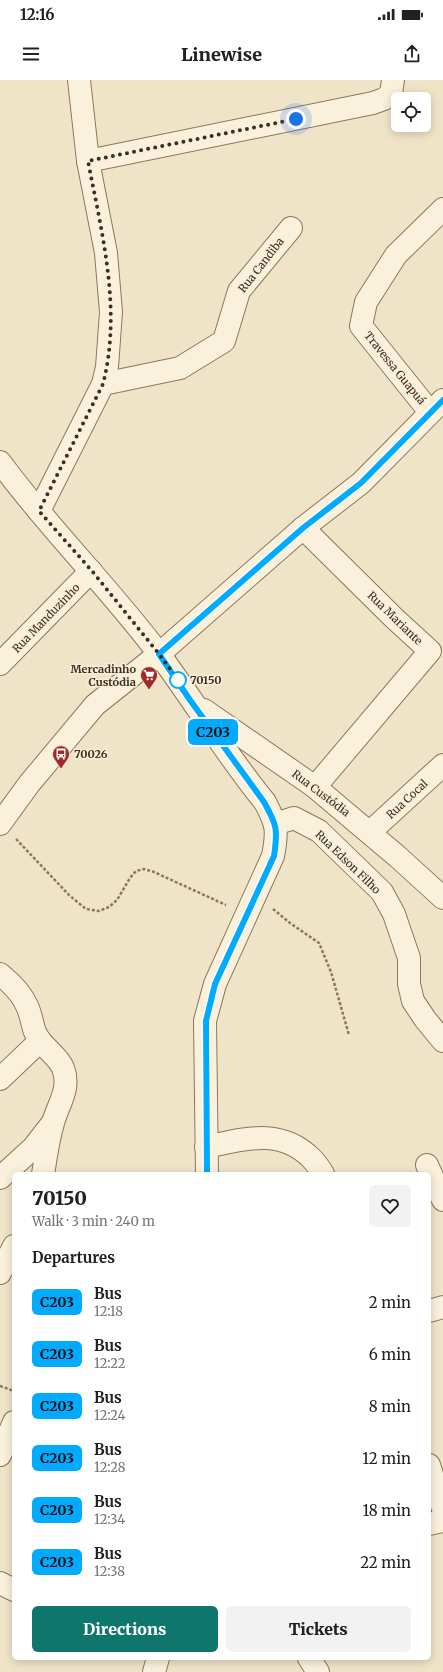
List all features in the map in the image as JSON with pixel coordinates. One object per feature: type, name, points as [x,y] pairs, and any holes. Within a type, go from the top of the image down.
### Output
[{"type":"street","points":[[39,511],[103,384],[107,367],[111,312],[106,253],[88,161],[78,80]]},
{"type":"street","points":[[88,161],[374,103],[391,94],[393,80]]},
{"type":"street","name":"Travessa Guapuá","points":[[437,406],[360,326],[366,302],[396,255],[443,209]]},
{"type":"street","name":"Rua Candiba","points":[[103,384],[180,368],[224,341],[239,291],[291,228]]},
{"type":"street","points":[[0,824],[28,784],[95,705],[159,654],[303,528],[361,483],[437,406]]},
{"type":"street","points":[[0,462],[20,490],[92,571],[159,654],[190,700],[264,802],[275,824],[277,836],[274,856],[215,984],[206,1021],[207,1172]]},
{"type":"street","name":"Rua Mariante","points":[[303,528],[394,618],[430,651],[315,787]]},
{"type":"street","name":"Rua Manduzinho","points":[[0,664],[92,571]]},
{"type":"street","name":"Rua Custódia","points":[[190,700],[315,787],[370,832],[443,898]]},
{"type":"street","name":"Rua Cocal","points":[[370,832],[443,765]]},
{"type":"street","name":"Rua Edson Filho","points":[[275,824],[294,818],[319,831],[382,892],[394,914],[408,952],[409,984],[413,1001],[443,1041]]},
{"type":"street","points":[[0,974],[19,994],[27,1006],[35,1032],[40,1041],[54,1055],[62,1067],[66,1080],[64,1096],[53,1122],[43,1172]]},
{"type":"street","points":[[0,1079],[40,1041]]},
{"type":"street","points":[[0,1178],[33,1148],[53,1122]]},
{"type":"street","points":[[206,1148],[240,1140],[266,1137],[288,1142],[312,1159],[322,1172]]},
{"type":"street","points":[[426,1165],[429,1172]]},
{"type":"street","points":[[431,1175],[443,1200]]},
{"type":"street","points":[[0,1273],[12,1250]]},
{"type":"street","points":[[431,1310],[443,1307]]},
{"type":"street","points":[[0,1455],[12,1427]]},
{"type":"street","points":[[431,1471],[443,1509]]},
{"type":"street","points":[[431,1524],[443,1521]]},
{"type":"street","points":[[0,1583],[12,1589]]},
{"type":"street","points":[[154,1672],[157,1660]]},
{"type":"street","points":[[310,1660],[318,1672]]},
{"type":"path","points":[[0,824],[69,895],[86,909],[99,911],[110,907],[117,900],[133,874],[136,871],[144,869],[154,872],[246,915]]},
{"type":"path","points":[[256,894],[290,923],[319,943],[330,972],[349,1034]]},
{"type":"path","points":[[0,1386],[12,1390]]},
{"type":"bus line","name":"C203","points":[[207,1172],[206,1021],[215,984],[274,856],[277,836],[274,819],[264,802],[190,700],[178,680],[159,654],[303,528],[361,483],[443,400]]},
{"type":"place","name":"70150","points":[[178,680]]},
{"type":"place","name":"Mercadinho Custódia","points":[[149,690]]},
{"type":"place","name":"70026","points":[[61,769]]},
{"type":"route","points":[[178,680],[92,571],[39,511],[103,384],[107,367],[111,312],[106,253],[88,161],[296,119]]}]
